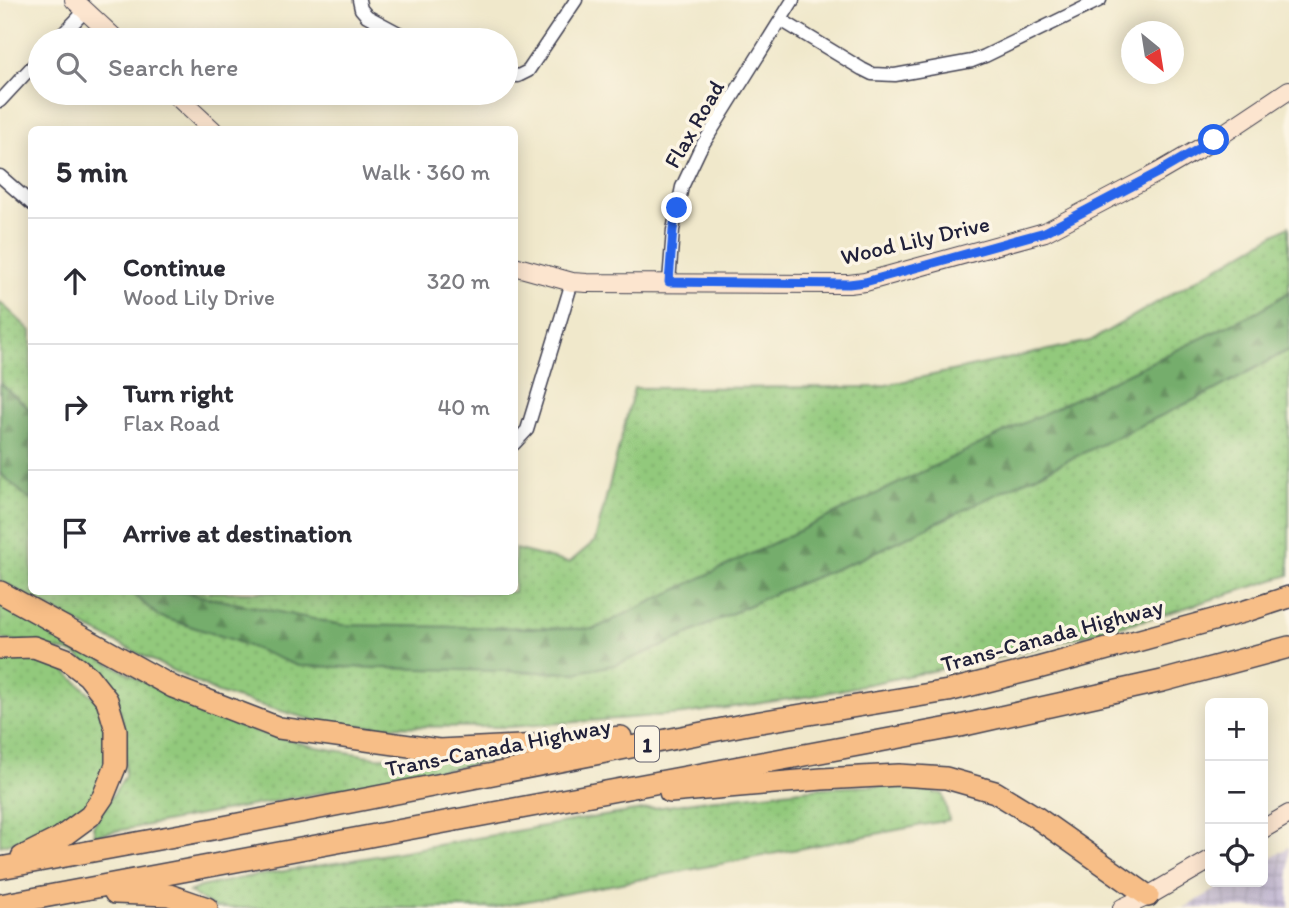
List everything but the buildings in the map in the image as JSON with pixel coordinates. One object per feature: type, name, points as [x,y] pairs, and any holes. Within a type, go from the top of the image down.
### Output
[{"type":"highway","points":[[0,592],[173,687],[279,728],[439,750],[541,745],[748,724]]},
{"type":"highway","name":"Trans-Canada Highway","points":[[1,868],[748,724],[948,691],[1052,665],[1289,597]]},
{"type":"highway","name":"1","points":[[0,905],[960,726],[1162,681],[1289,646]]},
{"type":"highway","points":[[0,648],[34,647],[66,659],[88,676],[107,700],[116,730],[116,765],[103,797],[90,816],[60,838],[1,868]]},
{"type":"highway","points":[[552,801],[822,779],[899,775],[946,778],[995,792],[1037,817],[1148,896]]},
{"type":"highway","points":[[64,894],[169,895],[207,908]]},
{"type":"street","points":[[359,0],[358,3],[367,16],[390,28]]},
{"type":"street","points":[[518,76],[527,71],[576,0]]},
{"type":"street","name":"Flax Road","points":[[669,282],[673,230],[682,187],[701,149],[793,0]]},
{"type":"street","points":[[781,20],[872,74],[895,75],[985,57],[1100,0]]},
{"type":"street","points":[[65,28],[79,6],[104,28]]},
{"type":"street","points":[[0,101],[28,71]]},
{"type":"street","name":"Wood Lily Drive","points":[[518,267],[572,282],[857,283],[1033,236],[1057,227],[1232,129],[1289,90]]},
{"type":"street","points":[[186,105],[210,126]]},
{"type":"street","points":[[0,176],[28,200]]},
{"type":"street","points":[[518,440],[527,430],[572,282]]},
{"type":"street","points":[[1268,826],[1289,814]]},
{"type":"street","points":[[1122,908],[1148,896],[1205,862]]},
{"type":"shaded area","points":[[1289,847],[1289,908],[1184,908],[1220,887],[1268,887],[1268,860]]},
{"type":"green space","points":[[1289,226],[1289,575],[1159,616],[1004,656],[811,696],[683,714],[508,727],[334,726],[218,693],[0,581],[0,302],[28,328],[28,595],[518,595],[518,550],[569,563],[595,541],[634,388],[877,387],[1090,341]]},
{"type":"green space","points":[[1289,292],[1289,350],[1213,391],[863,558],[771,595],[661,647],[618,664],[575,673],[298,666],[230,639],[158,616],[134,595],[196,595],[343,625],[594,629],[1258,311]]},
{"type":"green space","points":[[0,383],[28,407],[28,498],[0,473]]},
{"type":"green space","points":[[0,604],[183,703],[237,726],[311,746],[375,757],[452,758],[528,754],[95,835],[93,826],[125,776],[126,732],[117,702],[102,676],[74,653],[0,639]]},
{"type":"green space","points":[[25,655],[59,666],[97,700],[108,739],[105,776],[82,813],[52,830],[0,846],[0,657]]},
{"type":"green space","points":[[897,785],[943,794],[949,820],[491,908],[215,908],[189,892],[247,877],[706,800],[821,788]]},
{"type":"route","points":[[677,208],[669,282],[865,282],[1045,232],[1214,140]]}]
